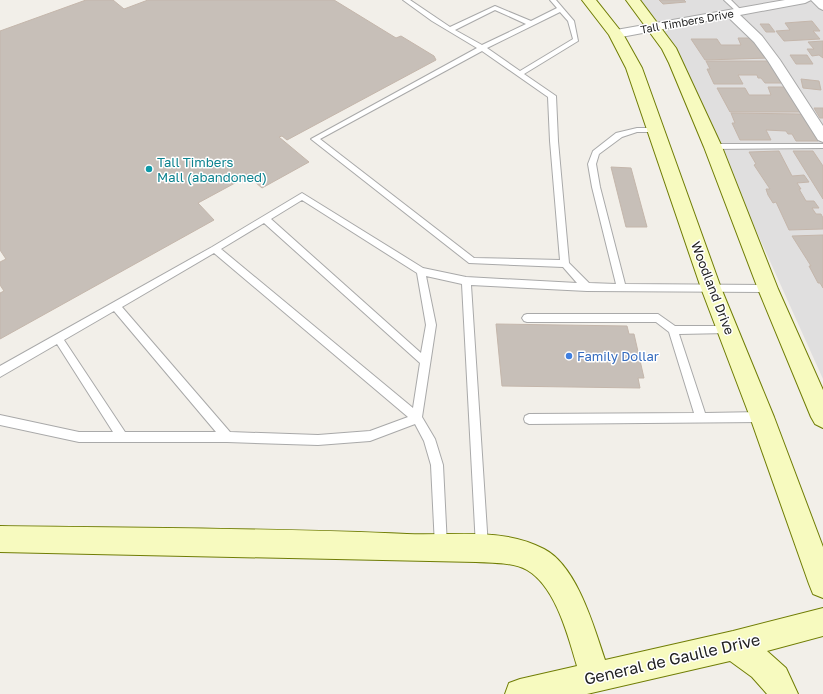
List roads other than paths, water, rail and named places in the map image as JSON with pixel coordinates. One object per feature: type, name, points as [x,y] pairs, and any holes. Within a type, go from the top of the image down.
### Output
[{"type":"street","name":"Woodland Drive","points":[[589,0],[616,34],[634,68],[657,130],[710,288],[728,329],[762,417],[823,584]]},
{"type":"street","points":[[633,0],[655,28],[677,63],[713,146],[768,289],[823,417]]},
{"type":"street","name":"Tall Timbers Drive","points":[[616,34],[805,0]]},
{"type":"street","points":[[817,0],[823,6]]},
{"type":"street","points":[[735,12],[774,60],[823,137]]},
{"type":"street","points":[[0,539],[482,550],[510,552],[536,560],[550,570],[564,589],[596,677]]},
{"type":"street","name":"General de Gaulle Drive","points":[[520,694],[734,646],[823,622]]},
{"type":"street","points":[[734,646],[766,669],[781,687],[783,694]]},
{"type":"lane","points":[[406,0],[482,48],[552,96],[554,141],[565,264],[587,287]]},
{"type":"lane","points":[[519,74],[576,40],[571,21],[553,0]]},
{"type":"lane","points":[[727,0],[735,12]]},
{"type":"lane","points":[[451,29],[495,8],[532,24]]},
{"type":"lane","points":[[562,9],[482,48],[315,139],[472,261],[565,264]]},
{"type":"lane","points":[[621,287],[596,188],[592,164],[596,153],[619,136],[637,130],[657,130]]},
{"type":"lane","points":[[713,146],[823,146]]},
{"type":"lane","points":[[2,371],[115,305],[215,250],[302,196],[420,271],[466,281],[587,287],[768,289]]},
{"type":"lane","points":[[265,219],[425,362]]},
{"type":"lane","points":[[215,250],[417,418],[429,439],[437,465],[441,549]]},
{"type":"lane","points":[[417,418],[431,325],[420,271]]},
{"type":"lane","points":[[466,281],[482,550]]},
{"type":"lane","points":[[115,305],[227,437]]},
{"type":"lane","points":[[527,318],[658,318],[673,330],[701,417]]},
{"type":"lane","points":[[673,330],[728,329]]},
{"type":"lane","points":[[58,338],[122,437]]},
{"type":"lane","points":[[529,419],[762,417]]},
{"type":"lane","points":[[0,420],[79,437],[227,437],[318,440],[370,436],[417,418]]},
{"type":"place","name":"Tall Timbers Mall (abandoned)","points":[[149,169]]},
{"type":"place","name":"Family Dollar","points":[[569,356]]}]
